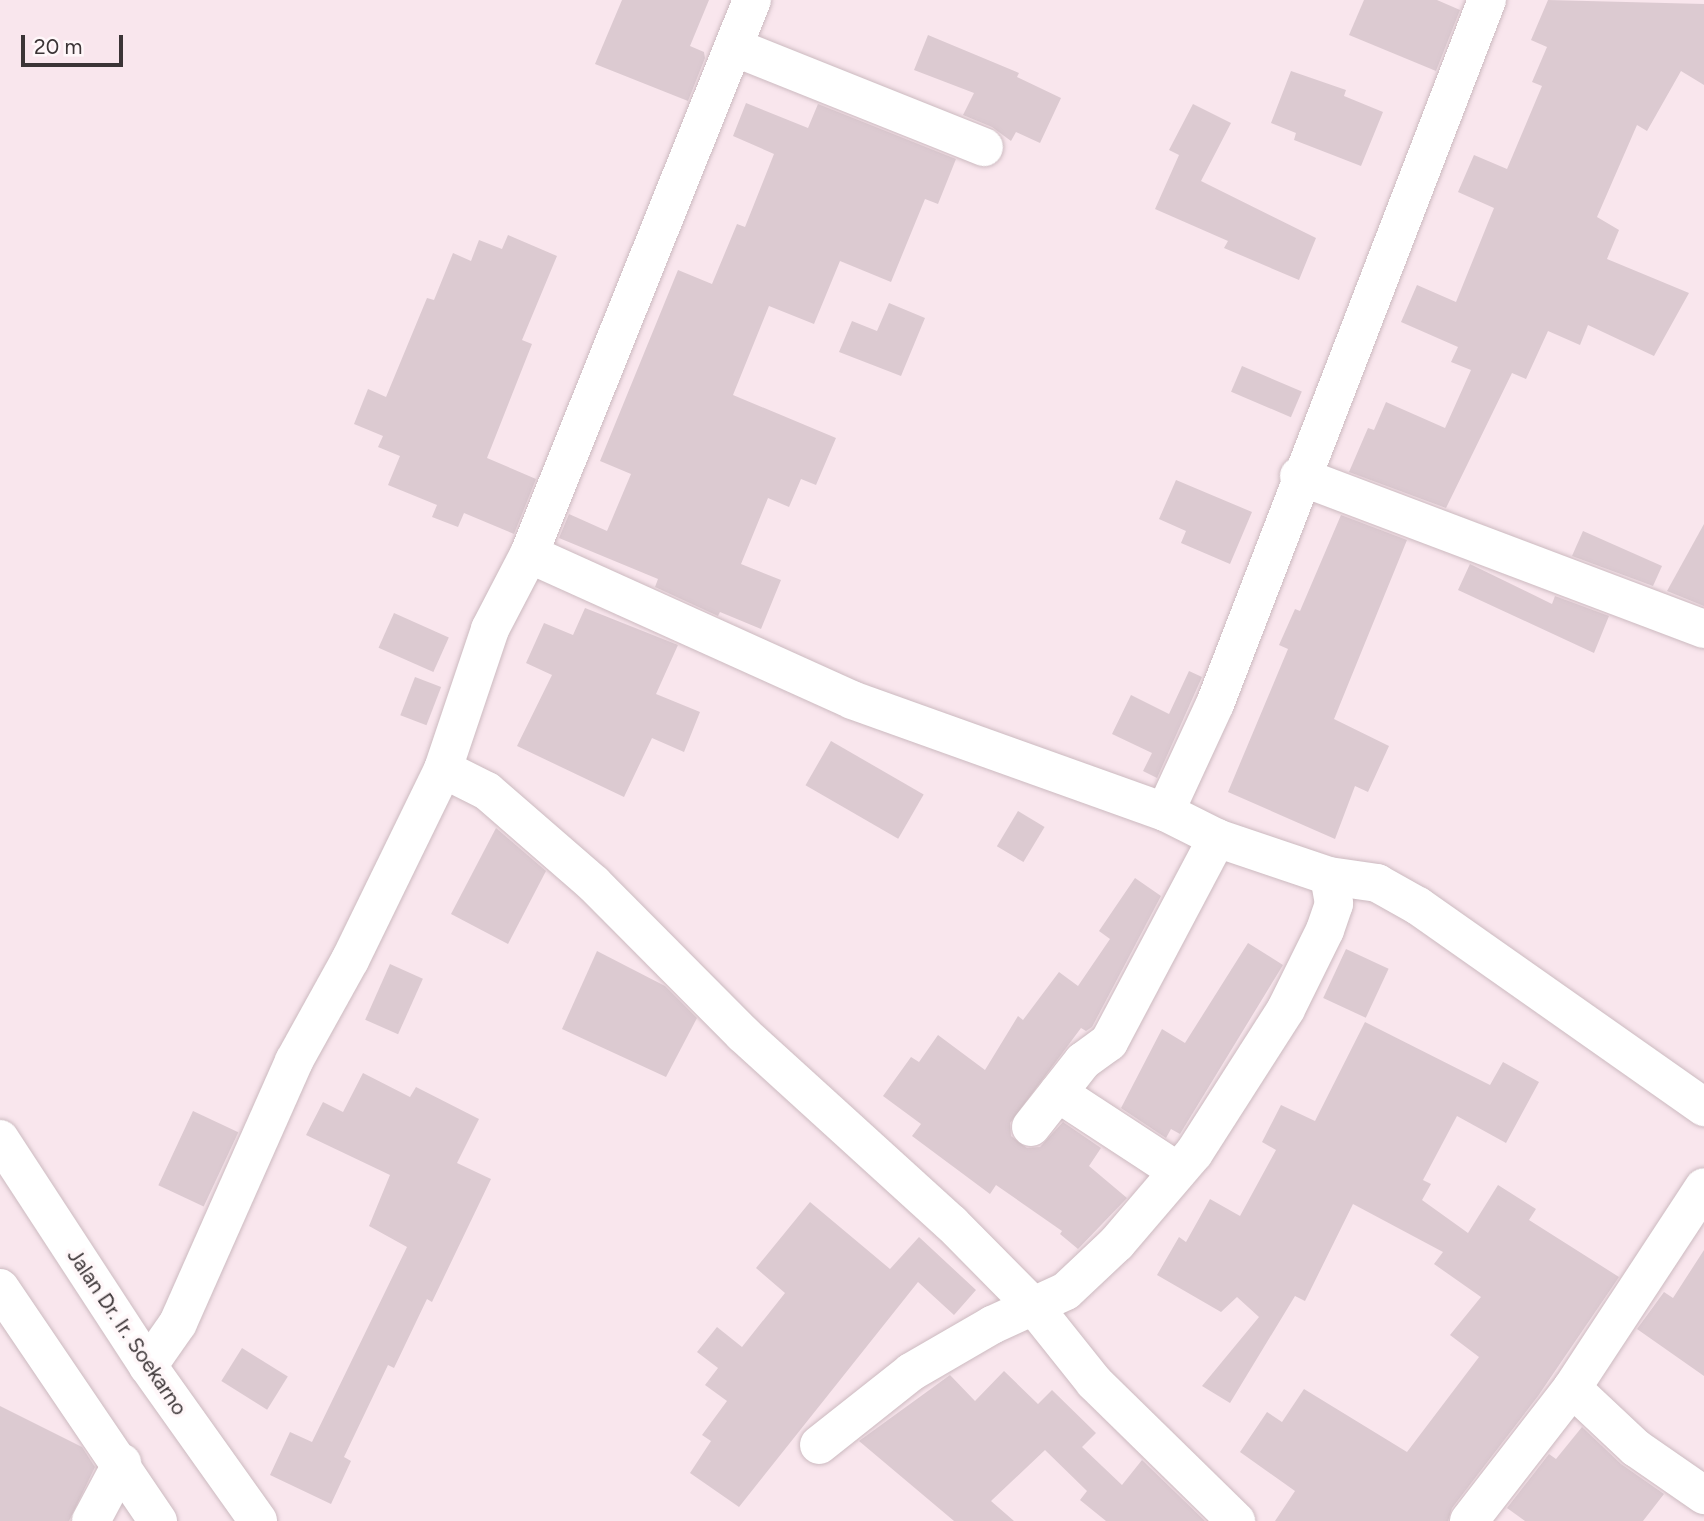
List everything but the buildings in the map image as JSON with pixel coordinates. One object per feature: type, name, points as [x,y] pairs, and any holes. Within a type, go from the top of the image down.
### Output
[{"type":"street","points":[[148,1366],[178,1323],[294,1061],[350,960],[443,769],[490,629],[529,554],[736,48],[752,0]]},
{"type":"street","points":[[1165,812],[1214,704],[1299,476],[1487,0]]},
{"type":"street","points":[[736,48],[984,147]]},
{"type":"street","points":[[1299,476],[1704,629]]},
{"type":"street","points":[[529,554],[852,700],[1165,812],[1217,838],[1329,876],[1377,883],[1418,906],[1704,1107]]},
{"type":"street","points":[[443,769],[487,791],[594,884],[743,1034],[951,1223],[1035,1308],[1094,1382],[1236,1521]]},
{"type":"street","points":[[1031,1127],[1083,1060],[1116,1031],[1217,838]]},
{"type":"street","points":[[819,1445],[911,1372],[992,1325],[1035,1308],[1066,1291],[1117,1243],[1194,1153],[1286,1009],[1325,930],[1334,904],[1329,876]]},
{"type":"street","points":[[1058,1093],[1177,1171]]},
{"type":"street","name":"Jalan Dr. Ir. Soekarno","points":[[0,1139],[148,1366],[258,1521]]},
{"type":"street","points":[[1469,1521],[1572,1388],[1704,1187]]},
{"type":"street","points":[[0,1288],[122,1463],[159,1521]]},
{"type":"street","points":[[1572,1388],[1636,1448],[1704,1495]]},
{"type":"street","points":[[91,1521],[122,1463]]}]
